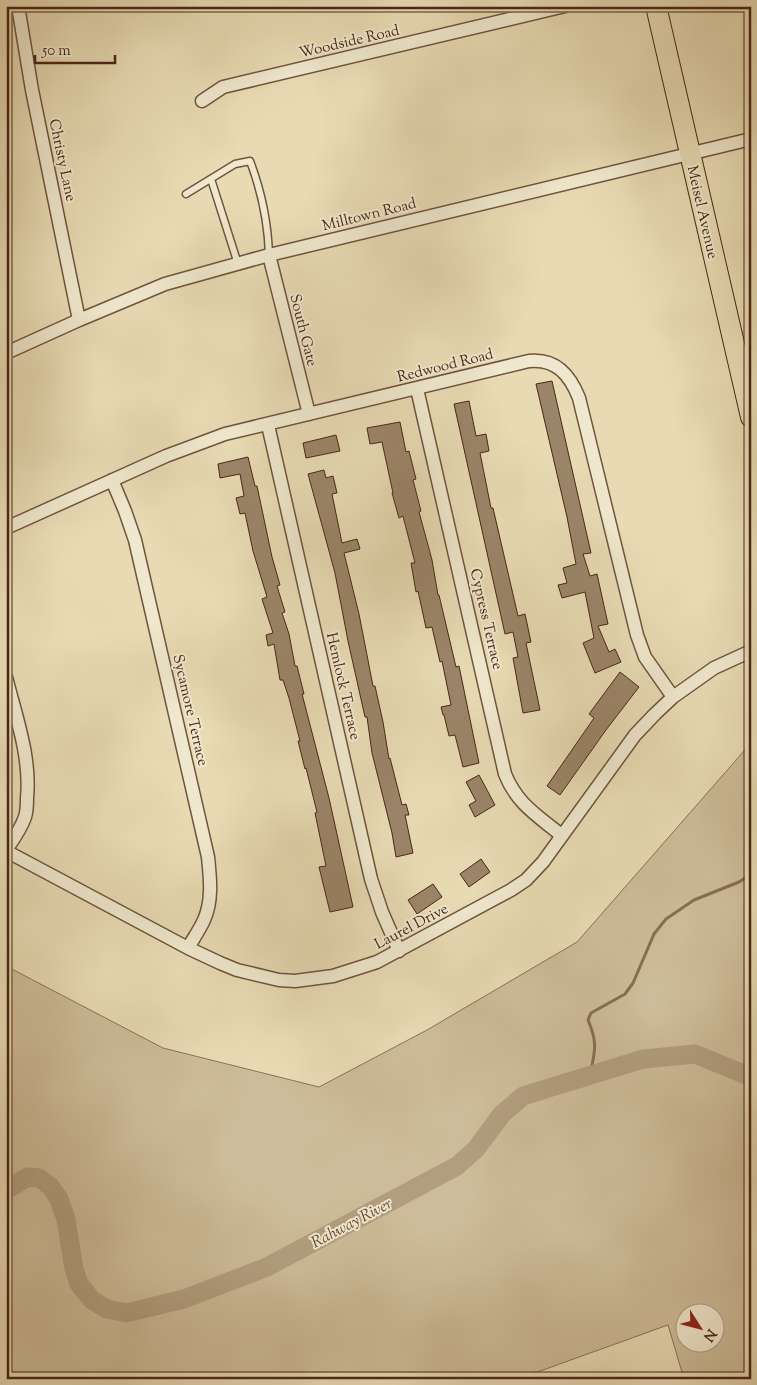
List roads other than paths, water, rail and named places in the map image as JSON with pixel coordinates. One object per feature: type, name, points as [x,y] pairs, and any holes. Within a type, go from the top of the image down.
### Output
[{"type":"main road","name":"Meisel Avenue","points":[[656,6],[751,417]]},
{"type":"street","name":"Christy Lane","points":[[18,6],[32,90],[79,320]]},
{"type":"street","name":"Woodside Road","points":[[202,102],[223,87],[565,6]]},
{"type":"street","name":"Milltown Road","points":[[6,353],[165,284],[269,255],[751,139]]},
{"type":"street","name":"South Gate","points":[[269,255],[308,414]]},
{"type":"street","name":"Redwood Road","points":[[6,528],[166,456],[225,434],[529,361],[541,360],[551,364],[569,378],[579,398],[637,635],[645,657],[673,697]]},
{"type":"street","name":"Cypress Terrace","points":[[417,389],[505,774],[511,789],[520,801],[561,835]]},
{"type":"street","name":"Hemlock Terrace","points":[[268,425],[371,879],[382,912],[399,951]]},
{"type":"street","name":"Sycamore Terrace","points":[[112,480],[135,540],[208,857],[210,896],[205,919],[188,948]]},
{"type":"street","name":"Laurel Drive","points":[[6,851],[188,948],[237,970],[279,980],[295,981],[333,976],[377,962],[512,890],[526,880],[543,862],[635,735],[673,697],[714,668],[751,651]]},
{"type":"street","points":[[6,678],[22,739],[28,791],[26,815],[19,832],[6,851]]},
{"type":"lane","points":[[186,194],[235,164],[250,161],[257,180],[268,237],[269,255]]},
{"type":"lane","points":[[211,180],[238,264]]},
{"type":"waterway","points":[[590,1075],[595,1047],[588,1020],[591,1013],[625,994],[633,983],[654,934],[666,919],[694,900],[739,882],[751,874]]},
{"type":"waterway","name":"Rahway River","points":[[6,1190],[28,1177],[39,1178],[51,1187],[59,1199],[66,1219],[74,1269],[79,1284],[92,1300],[107,1309],[126,1313],[184,1299],[267,1267],[457,1166],[476,1149],[502,1114],[523,1096],[643,1059],[695,1054],[751,1077]]}]
